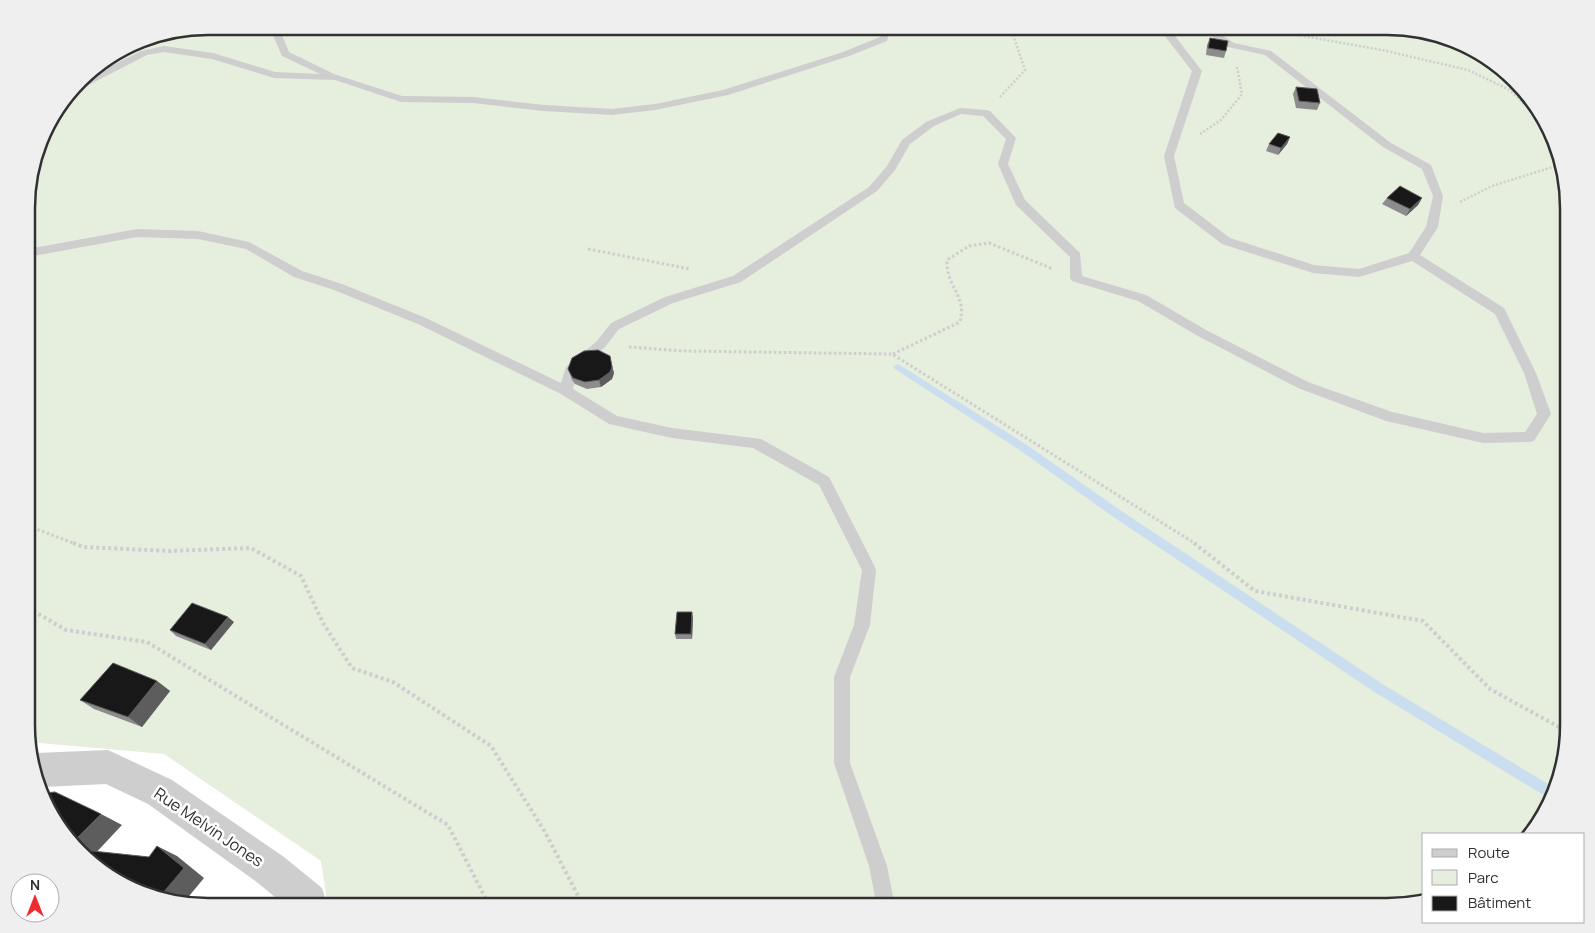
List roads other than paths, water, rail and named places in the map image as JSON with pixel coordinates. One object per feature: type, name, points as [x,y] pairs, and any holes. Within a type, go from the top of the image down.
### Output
[{"type":"street","name":"Rue Melvin Jones","points":[[41,770],[108,767],[160,792],[271,870],[305,898]]},
{"type":"lane","points":[[277,35],[285,54],[336,78],[401,99],[473,100],[544,108],[612,112],[654,107],[725,93],[846,54],[884,39],[885,35]]},
{"type":"lane","points":[[1170,35],[1197,71],[1169,156],[1179,205],[1226,241],[1312,269],[1359,273],[1413,256],[1432,227],[1438,196],[1427,167],[1387,145],[1325,99],[1268,53],[1231,45],[1215,35]]},
{"type":"lane","points":[[93,79],[144,53],[164,49],[212,56],[274,75],[336,78]]},
{"type":"lane","points":[[566,391],[571,370],[601,344],[615,326],[669,300],[738,279],[873,188],[891,168],[906,142],[930,124],[960,111],[986,113],[1011,138],[1003,164],[1020,202],[1044,228],[1076,256],[1076,278],[1142,298],[1202,333],[1303,385],[1391,417],[1483,438],[1529,437],[1544,414],[1530,372],[1500,311],[1413,256]]},
{"type":"lane","points":[[35,252],[137,233],[198,235],[249,246],[298,274],[338,287],[422,321],[566,391],[614,420],[672,433],[756,443],[824,481],[869,570],[862,625],[842,677],[842,763],[878,866],[884,898]]},
{"type":"waterway","points":[[898,367],[1024,448],[1116,513],[1380,689],[1547,791]]}]
